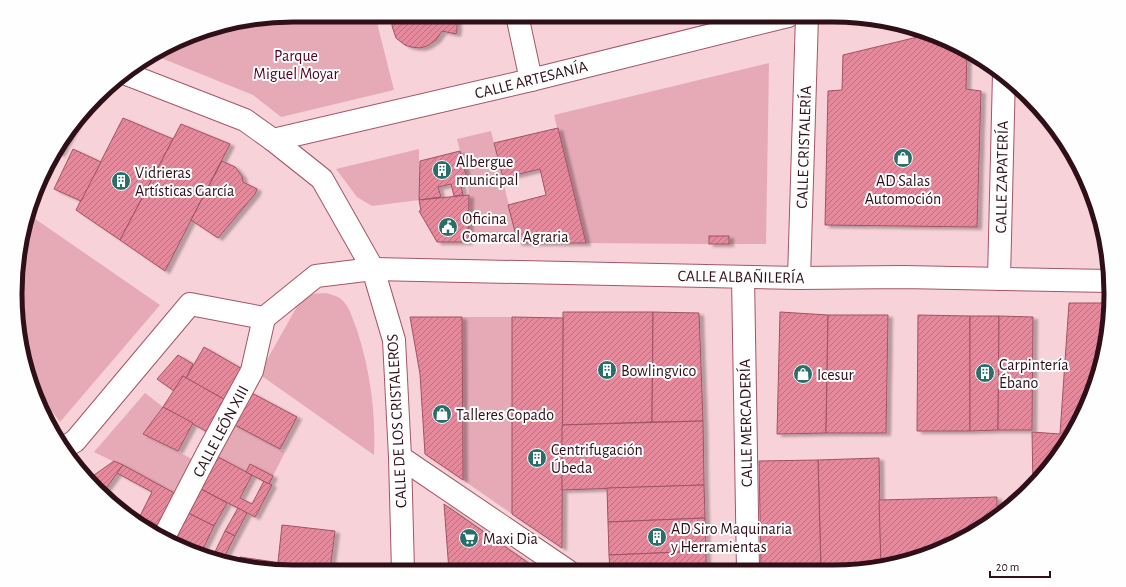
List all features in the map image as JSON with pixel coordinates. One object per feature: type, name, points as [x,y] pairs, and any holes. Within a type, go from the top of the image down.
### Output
[{"type":"street","points":[[519,22],[531,80]]},
{"type":"street","name":"CALLE ARTESANÍA","points":[[273,140],[531,80],[764,22]]},
{"type":"street","name":"CALLE CRISTALERÍA","points":[[799,278],[807,22]]},
{"type":"street","name":"CALLE DE LOS CRISTALEROS","points":[[131,76],[245,120],[322,179],[373,269],[394,340],[400,457],[403,565]]},
{"type":"street","name":"CALLE ZAPATERÍA","points":[[999,279],[1004,83]]},
{"type":"street","name":"CALLE ALBAÑILERÍA","points":[[264,318],[316,276],[373,269],[799,278],[903,277],[1103,281]]},
{"type":"street","name":"CALLE MERCADERÍA","points":[[743,277],[748,565]]},
{"type":"street","points":[[69,445],[75,441],[190,304],[264,318]]},
{"type":"street","name":"CALLE LEÓN XIII","points":[[166,533],[252,371],[264,318]]},
{"type":"street","points":[[400,457],[561,565]]},
{"type":"green space","name":"Parque Miguel Moyar","points":[[294,22],[377,22],[394,90],[281,117],[253,95],[159,57],[206,36],[258,24]]},
{"type":"green space","points":[[769,63],[766,244],[729,244],[728,236],[709,236],[709,244],[586,243],[554,115]]},
{"type":"green space","points":[[491,131],[518,243],[468,242],[469,195],[467,179],[457,139]]},
{"type":"green space","points":[[419,149],[419,200],[372,206],[357,197],[336,169]]},
{"type":"green space","points":[[33,217],[160,305],[60,422],[45,402],[36,381],[24,329],[22,294],[24,258]]},
{"type":"green space","points":[[326,293],[338,297],[346,305],[352,316],[362,345],[369,376],[373,408],[374,455],[259,374],[299,303],[311,294]]},
{"type":"green space","points":[[462,317],[512,317],[512,514],[463,480]]},
{"type":"green space","points":[[145,393],[163,407],[143,434],[194,460],[176,494],[94,452]]},
{"type":"green space","points":[[233,424],[285,452],[269,484],[216,456]]},
{"type":"building","points":[[392,22],[457,22],[457,30],[456,34],[442,31],[436,40],[427,46],[420,48],[405,45],[396,38],[392,26]]},
{"type":"building","name":"AD Salas Automoción","points":[[921,36],[967,57],[966,89],[981,91],[977,227],[825,225],[828,91],[842,90],[843,55]]},
{"type":"building","name":"Vidrieras Artísticas García","points":[[123,118],[173,139],[120,240],[76,210]]},
{"type":"building","points":[[181,124],[230,144],[165,271],[120,240]]},
{"type":"building","points":[[558,128],[586,243],[518,243],[508,205],[546,195],[540,169],[503,178],[494,143]]},
{"type":"building","points":[[73,149],[101,162],[81,201],[54,189]]},
{"type":"building","name":"Albergue municipal","points":[[460,151],[467,179],[460,180],[463,195],[454,196],[451,184],[438,187],[441,197],[419,200],[420,161]]},
{"type":"building","points":[[222,161],[235,167],[242,176],[243,182],[257,189],[255,194],[218,238],[191,220]]},
{"type":"building","name":"Oficina Comarcal Agraria","points":[[469,195],[468,242],[437,242],[419,211],[421,211],[419,200]]},
{"type":"building","points":[[709,236],[729,236],[729,244],[709,244]]},
{"type":"building","points":[[1069,303],[1103,303],[1102,329],[1090,381],[1068,429],[1048,459],[1033,477],[1032,432],[1060,434]]},
{"type":"building","name":"Bowlingvico","points":[[563,312],[653,312],[652,422],[562,425]]},
{"type":"building","points":[[653,312],[699,313],[703,421],[652,422]]},
{"type":"building","name":"Icesur","points":[[780,312],[828,315],[826,433],[777,434]]},
{"type":"building","points":[[828,315],[888,315],[886,433],[826,433]]},
{"type":"building","points":[[918,315],[970,316],[970,431],[917,431]]},
{"type":"building","name":"Carpintería Ébano","points":[[970,316],[999,316],[998,430],[970,431]]},
{"type":"building","points":[[999,316],[1033,317],[1032,430],[998,430]]},
{"type":"building","name":"Talleres Copado","points":[[410,317],[462,317],[463,480],[425,454],[420,374]]},
{"type":"building","name":"Centrifugación Úbeda","points":[[512,317],[563,318],[562,548],[512,514]]},
{"type":"building","points":[[204,347],[244,370],[227,401],[186,378]]},
{"type":"building","points":[[178,355],[193,364],[186,378],[183,376],[174,391],[157,379]]},
{"type":"building","points":[[183,376],[227,401],[209,433],[163,407]]},
{"type":"building","points":[[250,392],[297,417],[280,449],[233,424]]},
{"type":"building","points":[[163,407],[193,423],[178,451],[143,434]]},
{"type":"building","points":[[703,421],[704,485],[562,490],[562,425]]},
{"type":"building","points":[[216,456],[252,475],[240,498],[252,504],[264,481],[272,485],[255,517],[199,488]]},
{"type":"building","points":[[879,458],[881,561],[868,563],[821,565],[818,460]]},
{"type":"building","points":[[818,460],[821,565],[761,565],[759,461]]},
{"type":"building","points":[[114,461],[123,465],[106,489],[92,476]]},
{"type":"building","points":[[250,464],[273,476],[269,484],[246,472]]},
{"type":"building","points":[[123,465],[176,494],[159,526],[140,516],[152,492],[117,473]]},
{"type":"building","points":[[704,485],[705,518],[608,522],[607,488]]},
{"type":"building","points":[[199,488],[227,503],[214,526],[186,512]]},
{"type":"building","points":[[997,497],[997,510],[953,537],[920,551],[881,561],[879,500]]},
{"type":"building","name":"Maxi Dia","points":[[444,504],[531,565],[449,565]]},
{"type":"building","points":[[238,508],[247,513],[235,536],[225,531]]},
{"type":"building","points":[[186,512],[214,526],[203,550],[174,536]]},
{"type":"building","name":"AD Siro Maquinaria y Herramientas","points":[[705,518],[706,551],[609,555],[608,522]]},
{"type":"building","points":[[282,525],[335,531],[331,565],[297,565],[278,562]]},
{"type":"building","points":[[225,531],[235,536],[224,556],[214,553]]},
{"type":"building","points":[[706,551],[706,565],[610,565],[609,555]]},
{"type":"building","points":[[240,557],[295,565],[258,563],[240,560]]},
{"type":"place","name":"AD Salas Automoción","points":[[903,158]]},
{"type":"place","name":"Albergue municipal","points":[[442,170]]},
{"type":"place","name":"Vidrieras Artísticas García","points":[[121,181]]},
{"type":"place","name":"Oficina Comarcal Agraria","points":[[448,227]]},
{"type":"place","name":"Bowlingvico","points":[[607,370]]},
{"type":"place","name":"Carpintería Ébano","points":[[985,373]]},
{"type":"place","name":"Icesur","points":[[803,374]]},
{"type":"place","name":"Talleres Copado","points":[[442,414]]},
{"type":"place","name":"Centrifugación Úbeda","points":[[537,458]]},
{"type":"place","name":"AD Siro Maquinaria y Herramientas","points":[[657,537]]},
{"type":"place","name":"Maxi Dia","points":[[469,538]]}]
